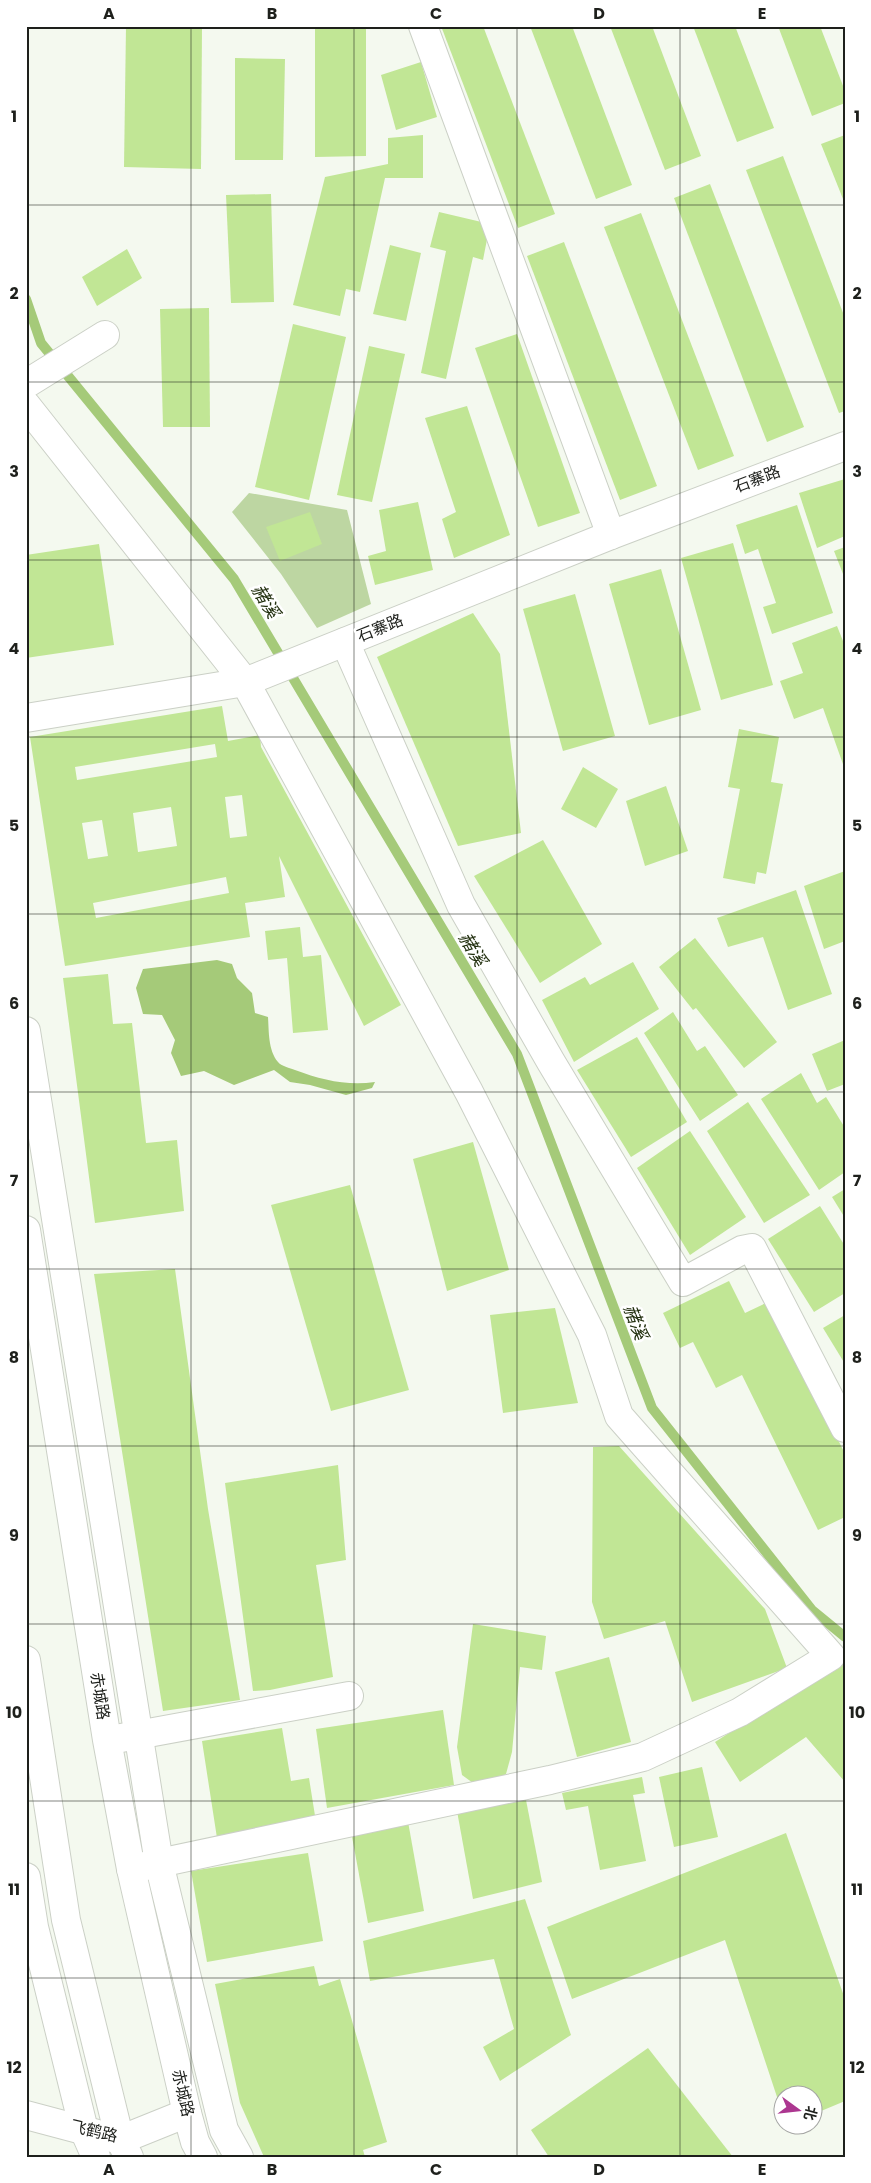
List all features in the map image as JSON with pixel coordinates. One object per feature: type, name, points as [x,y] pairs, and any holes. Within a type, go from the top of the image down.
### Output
[{"type":"main road","points":[[423,26],[611,535]]},
{"type":"main road","points":[[26,384],[106,335]]},
{"type":"main road","points":[[26,405],[244,682],[469,1092],[592,1335],[620,1416],[831,1656],[740,1712],[643,1757],[550,1780],[131,1869]]},
{"type":"main road","name":"石寨路","points":[[26,718],[244,682],[611,535],[845,446]]},
{"type":"main road","points":[[345,642],[461,905],[551,1062],[683,1282],[742,1250],[752,1248],[845,1428]]},
{"type":"main road","points":[[26,1031],[159,1863],[224,2130],[239,2157]]},
{"type":"main road","name":"赤城路","points":[[26,1230],[107,1740],[131,1869],[195,2142],[203,2157]]},
{"type":"main road","points":[[26,1660],[66,1920],[124,2148]]},
{"type":"main road","points":[[107,1740],[349,1696]]},
{"type":"main road","points":[[26,1877],[34,1927],[84,2130],[96,2157]]},
{"type":"main road","name":"飞鹤路","points":[[26,2114],[84,2130],[124,2148],[188,2113],[218,2105]]},
{"type":"shaded area","points":[[249,493],[347,510],[371,604],[317,628],[281,574],[232,512]]},
{"type":"shaded area","points":[[217,960],[232,964],[237,978],[252,993],[255,1013],[268,1017],[272,1052],[279,1063],[305,1074],[335,1081],[354,1083],[375,1082],[372,1088],[346,1095],[310,1085],[290,1082],[274,1070],[234,1085],[204,1071],[181,1076],[171,1053],[175,1040],[162,1015],[143,1014],[136,988],[143,969]]},
{"type":"building","points":[[126,26],[202,26],[201,169],[124,167]]},
{"type":"building","points":[[315,26],[366,26],[366,156],[315,157]]},
{"type":"building","points":[[441,26],[483,26],[555,214],[518,228]]},
{"type":"building","points":[[530,26],[572,26],[632,185],[596,199]]},
{"type":"building","points":[[610,26],[652,26],[701,156],[665,170]]},
{"type":"building","points":[[693,26],[735,26],[774,128],[737,142]]},
{"type":"building","points":[[778,26],[820,26],[845,91],[845,103],[812,116]]},
{"type":"building","points":[[235,58],[285,59],[283,160],[235,160]]},
{"type":"building","points":[[421,62],[437,117],[396,130],[381,75]]},
{"type":"building","points":[[423,135],[423,178],[385,178],[360,292],[346,289],[340,316],[293,305],[325,177],[388,164],[388,138]]},
{"type":"building","points":[[845,135],[845,204],[821,144]]},
{"type":"building","points":[[783,156],[845,318],[845,411],[839,413],[746,170]]},
{"type":"building","points":[[710,184],[804,427],[767,442],[674,198]]},
{"type":"building","points":[[271,194],[274,302],[231,303],[226,195]]},
{"type":"building","points":[[439,212],[490,224],[483,260],[473,257],[446,379],[421,373],[446,251],[430,247]]},
{"type":"building","points":[[641,213],[734,456],[698,470],[604,227]]},
{"type":"building","points":[[564,242],[657,486],[620,500],[527,256]]},
{"type":"building","points":[[390,245],[421,253],[406,321],[373,314]]},
{"type":"building","points":[[127,249],[142,278],[97,306],[82,277]]},
{"type":"building","points":[[209,308],[210,427],[163,427],[160,309]]},
{"type":"building","points":[[293,324],[346,337],[309,500],[255,487]]},
{"type":"building","points":[[517,334],[580,513],[538,527],[475,348]]},
{"type":"building","points":[[369,346],[405,354],[372,502],[337,495]]},
{"type":"building","points":[[467,406],[510,535],[454,558],[442,519],[456,512],[425,418]]},
{"type":"building","points":[[845,479],[845,536],[817,548],[799,493]]},
{"type":"building","points":[[418,502],[433,570],[375,585],[368,556],[386,551],[379,510]]},
{"type":"building","points":[[797,505],[833,613],[772,634],[763,607],[776,603],[758,549],[745,554],[736,525]]},
{"type":"building","points":[[310,512],[322,544],[280,561],[266,527]]},
{"type":"building","points":[[733,543],[773,685],[721,700],[681,558]]},
{"type":"building","points":[[99,544],[114,645],[26,658],[26,555]]},
{"type":"building","points":[[845,547],[845,579],[834,551]]},
{"type":"building","points":[[661,569],[701,710],[649,725],[609,584]]},
{"type":"building","points":[[575,594],[615,736],[563,751],[523,609]]},
{"type":"building","points":[[473,613],[500,654],[521,833],[458,846],[377,657]]},
{"type":"building","points":[[837,626],[845,646],[844,767],[823,708],[794,719],[780,681],[803,673],[792,643]]},
{"type":"building","points":[[222,706],[228,741],[260,735],[261,747],[401,1005],[364,1026],[279,856],[285,897],[245,903],[250,937],[65,966],[30,737]],"holes":[[[215,744],[217,757],[77,780],[75,767]],[[242,795],[247,836],[230,838],[225,797]],[[171,807],[177,846],[138,852],[133,813]],[[102,820],[108,856],[88,859],[82,823]],[[226,877],[229,893],[96,918],[93,903]]]},
{"type":"building","points":[[739,729],[779,737],[771,782],[783,784],[766,874],[757,872],[755,884],[723,878],[740,789],[728,787]]},
{"type":"building","points":[[583,767],[618,789],[596,828],[561,809]]},
{"type":"building","points":[[666,786],[688,851],[645,866],[626,801]]},
{"type":"building","points":[[543,840],[602,944],[540,983],[474,876]]},
{"type":"building","points":[[845,871],[845,941],[824,949],[804,886]]},
{"type":"building","points":[[796,890],[832,994],[788,1010],[763,937],[728,947],[717,918]]},
{"type":"building","points":[[300,927],[303,957],[321,955],[328,1030],[293,1033],[287,958],[268,960],[265,931]]},
{"type":"building","points":[[695,938],[777,1042],[744,1068],[696,1008],[693,1010],[659,967]]},
{"type":"building","points":[[633,962],[659,1009],[574,1062],[542,1000],[585,977],[590,985]]},
{"type":"building","points":[[108,974],[113,1024],[132,1023],[146,1143],[177,1140],[184,1211],[95,1223],[63,978]]},
{"type":"building","points":[[673,1012],[697,1051],[705,1046],[738,1095],[700,1121],[644,1033]]},
{"type":"building","points":[[637,1037],[687,1122],[631,1157],[577,1070]]},
{"type":"building","points":[[845,1040],[845,1084],[827,1091],[812,1054]]},
{"type":"building","points":[[801,1073],[817,1103],[826,1097],[845,1128],[845,1172],[819,1190],[761,1099]]},
{"type":"building","points":[[748,1102],[810,1195],[764,1223],[707,1131]]},
{"type":"building","points":[[690,1131],[746,1217],[690,1255],[637,1168]]},
{"type":"building","points":[[473,1142],[509,1270],[447,1291],[413,1159]]},
{"type":"building","points":[[350,1185],[409,1390],[331,1411],[271,1205]]},
{"type":"building","points":[[845,1189],[845,1218],[832,1197]]},
{"type":"building","points":[[820,1206],[845,1246],[845,1293],[814,1312],[768,1239]]},
{"type":"building","points":[[175,1269],[208,1509],[240,1700],[163,1711],[94,1274]]},
{"type":"building","points":[[729,1281],[745,1313],[770,1301],[845,1454],[845,1517],[818,1530],[742,1375],[716,1388],[693,1342],[680,1348],[663,1313]]},
{"type":"building","points":[[555,1308],[578,1403],[503,1413],[490,1315]]},
{"type":"building","points":[[845,1315],[845,1364],[823,1328]]},
{"type":"building","points":[[619,1446],[765,1609],[787,1668],[692,1702],[665,1621],[604,1639],[592,1602],[593,1447]]},
{"type":"building","points":[[338,1465],[346,1560],[316,1565],[333,1677],[270,1690],[253,1691],[225,1483]]},
{"type":"building","points":[[473,1624],[546,1636],[542,1670],[520,1667],[512,1752],[506,1774],[492,1782],[473,1783],[462,1775],[457,1747]]},
{"type":"building","points":[[609,1657],[631,1742],[577,1757],[555,1672]]},
{"type":"building","points":[[845,1659],[845,1782],[806,1737],[740,1782],[715,1742]]},
{"type":"building","points":[[443,1710],[454,1785],[327,1808],[316,1729]]},
{"type":"building","points":[[282,1728],[291,1781],[309,1778],[316,1822],[217,1838],[202,1741]]},
{"type":"building","points":[[702,1767],[718,1837],[674,1847],[659,1777]]},
{"type":"building","points":[[642,1777],[645,1793],[633,1795],[646,1861],[600,1870],[588,1806],[566,1810],[562,1793]]},
{"type":"building","points":[[526,1800],[542,1882],[473,1899],[457,1811]]},
{"type":"building","points":[[407,1816],[424,1911],[368,1923],[350,1826]]},
{"type":"building","points":[[786,1833],[845,1999],[845,2101],[824,2110],[824,2086],[774,2086],[774,2088],[725,1940],[572,1999],[547,1927]]},
{"type":"building","points":[[308,1853],[323,1941],[207,1962],[191,1871]]},
{"type":"building","points":[[525,1899],[571,2035],[500,2081],[483,2047],[514,2029],[494,1959],[370,1981],[363,1941]]},
{"type":"building","points":[[314,1966],[319,1986],[340,1979],[387,2142],[363,2150],[365,2157],[264,2157],[240,2103],[215,1984]]},
{"type":"building","points":[[648,2048],[733,2157],[549,2157],[531,2130]]},
{"type":"waterway","name":"赭溪","points":[[26,299],[41,343],[234,579],[517,1054],[652,1408],[812,1610],[845,1637]]}]
